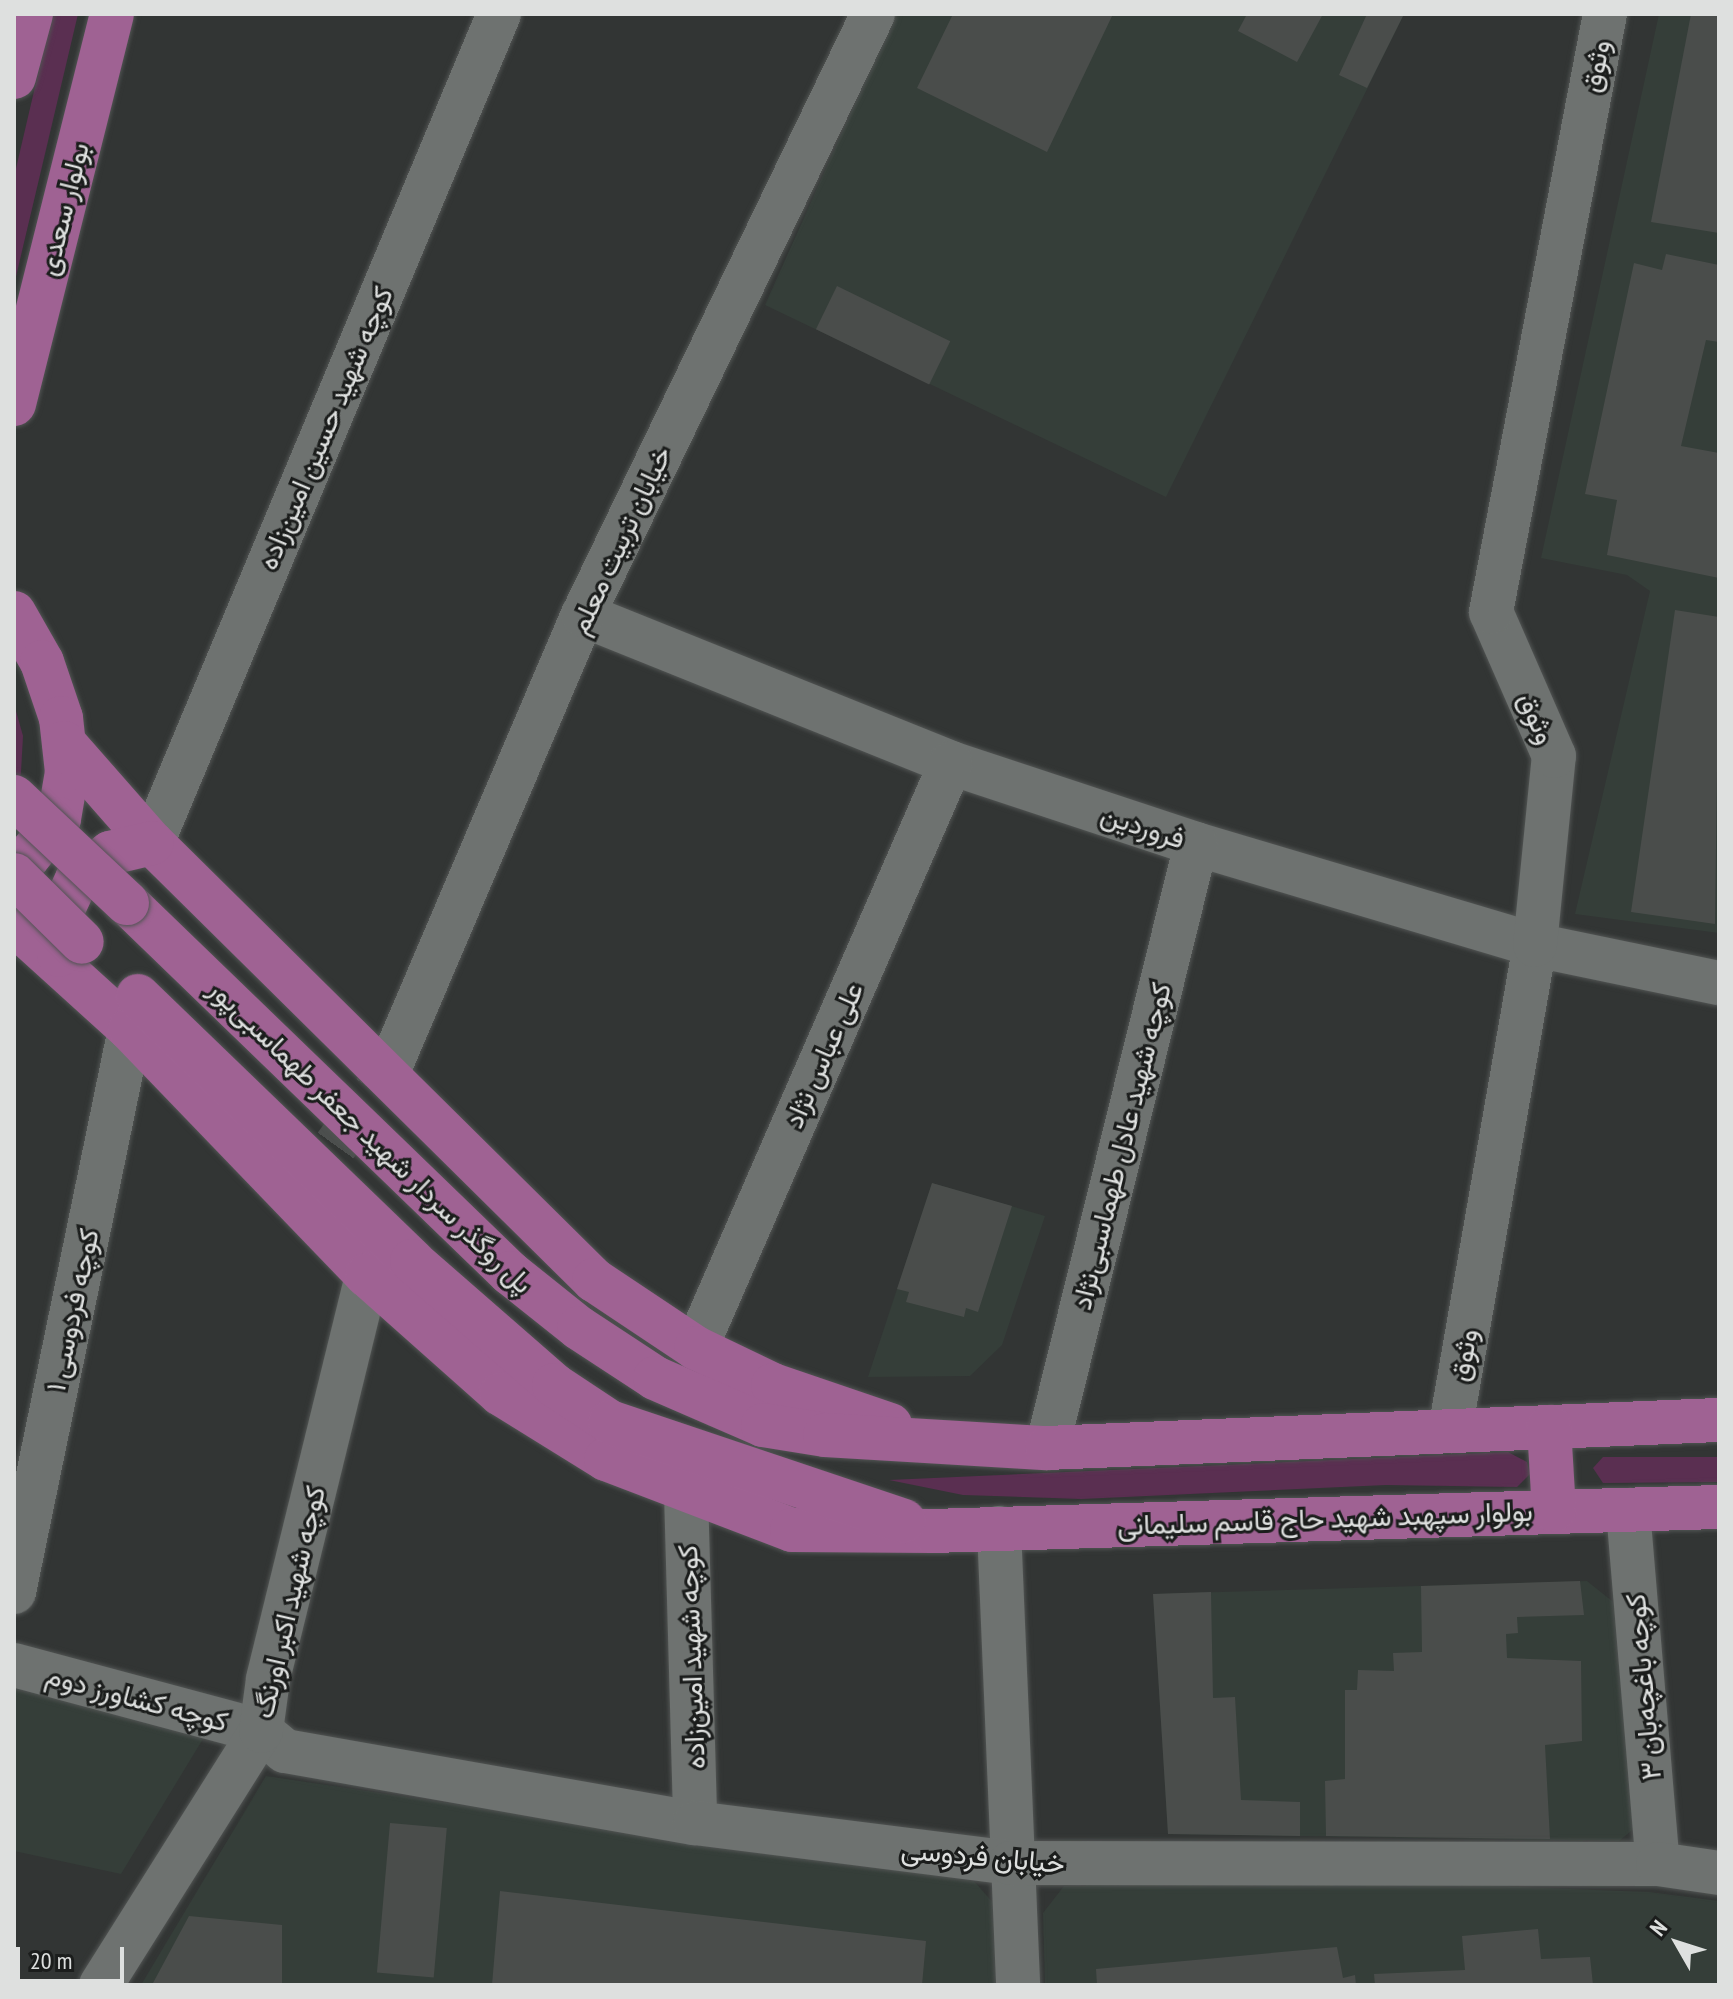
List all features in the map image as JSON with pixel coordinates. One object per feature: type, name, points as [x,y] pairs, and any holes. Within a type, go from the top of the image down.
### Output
[{"type":"main road","name":"بولوار سعدی","points":[[14,404],[112,14]]},
{"type":"main road","points":[[14,77],[25,17]]},
{"type":"main road","points":[[14,865],[28,857],[59,819],[67,772],[64,743],[42,662],[15,606]]},
{"type":"main road","points":[[64,743],[152,843],[594,1280],[696,1348],[773,1385],[934,1441],[1047,1448],[1719,1420]]},
{"type":"main road","name":"پل روگذر سردار شهید جعفر طهماسبی‌پور","points":[[14,797],[510,1273],[579,1328],[655,1378],[763,1425],[825,1435],[934,1441]]},
{"type":"main road","points":[[71,952],[59,918],[77,879],[110,853],[152,843]]},
{"type":"main road","name":"پل روگذر سردار شهید جعفر طهماسبی‌پور","points":[[14,875],[71,952],[510,1351],[610,1422],[747,1472],[818,1489],[932,1531]]},
{"type":"main road","points":[[14,924],[71,952]]},
{"type":"main road","name":"بولوار سپهبد شهید حاج قاسم سلیمانی","points":[[71,952],[130,1029],[367,1275],[501,1394],[606,1459],[792,1530],[932,1531],[1719,1507]]},
{"type":"main road","points":[[1549,1427],[1554,1510]]},
{"type":"street","name":"کوچه شهید حسین امین‌زاده","points":[[152,843],[499,14]]},
{"type":"street","name":"خیابان تربیت معلم","points":[[387,1074],[583,615],[873,14]]},
{"type":"street","name":"وثوق","points":[[1450,1431],[1535,945],[1554,756],[1491,612],[1605,14]]},
{"type":"street","name":"فروردین","points":[[583,615],[951,763],[1196,844],[1535,945],[1719,983]]},
{"type":"street","name":"علی عباس نژاد","points":[[696,1348],[951,763]]},
{"type":"street","name":"کوچه شهید عادل طهماسبی‌نژاد","points":[[1047,1448],[1196,844]]},
{"type":"street","name":"کوچه فردوسی ۱","points":[[14,1592],[130,1029]]},
{"type":"street","name":"کوچه شهید اکبر اورنگ","points":[[101,1985],[261,1731],[268,1679],[367,1275]]},
{"type":"street","name":"کوچه شهید امین‌زاده","points":[[686,1492],[695,1823]]},
{"type":"street","name":"کوچه باغچه‌بان ۳","points":[[1628,1510],[1658,1864]]},
{"type":"street","points":[[999,1528],[1010,1863],[1018,1985]]},
{"type":"street","name":"کوچه کشاورز دوم","points":[[14,1665],[261,1731]]},
{"type":"street","name":"خیابان فردوسی","points":[[261,1731],[285,1751],[695,1823],[1010,1863],[1658,1864],[1719,1873]]},
{"type":"shaded area","points":[[52,14],[78,14],[14,285],[14,177]]},
{"type":"shaded area","points":[[895,14],[1404,14],[1166,497],[765,305]]},
{"type":"shaded area","points":[[1659,14],[1719,14],[1719,933],[1575,914],[1650,591],[1627,575],[1541,558]]},
{"type":"shaded area","points":[[14,704],[23,736],[20,790],[14,799]]},
{"type":"shaded area","points":[[932,1183],[1045,1216],[1002,1345],[970,1376],[868,1377]]},
{"type":"shaded area","points":[[1508,1452],[1527,1462],[1530,1474],[1517,1487],[1386,1485],[1081,1499],[963,1495],[889,1480]]},
{"type":"shaded area","points":[[1603,1457],[1719,1457],[1719,1482],[1603,1483],[1593,1468]]},
{"type":"shaded area","points":[[1587,1581],[1617,1605],[1636,1817],[1631,1831],[1619,1841],[1168,1834],[1153,1594]]},
{"type":"shaded area","points":[[14,1687],[209,1729],[121,1874],[14,1851]]},
{"type":"shaded area","points":[[266,1776],[974,1881],[994,1904],[998,1985],[141,1985]]},
{"type":"shaded area","points":[[1359,1881],[1649,1892],[1719,1901],[1719,1985],[1045,1985],[1043,1913],[1064,1886]]},
{"type":"building","points":[[953,14],[1113,14],[1047,152],[917,88]]},
{"type":"building","points":[[1247,14],[1323,14],[1297,62],[1238,31]]},
{"type":"building","points":[[1367,14],[1404,14],[1367,88],[1339,75]]},
{"type":"building","points":[[1691,14],[1719,14],[1719,233],[1651,222]]},
{"type":"building","points":[[1666,254],[1719,265],[1719,342],[1706,340],[1681,446],[1719,453],[1719,578],[1607,555],[1617,500],[1585,494],[1634,263],[1662,270]]},
{"type":"building","points":[[837,286],[950,341],[929,384],[816,329]]},
{"type":"building","points":[[1675,610],[1719,617],[1715,924],[1631,912]]},
{"type":"building","points":[[932,1183],[1012,1206],[978,1312],[966,1308],[964,1317],[906,1302],[909,1292],[897,1289]]},
{"type":"building","points":[[1580,1581],[1584,1615],[1517,1617],[1518,1633],[1506,1634],[1507,1658],[1581,1661],[1582,1741],[1545,1745],[1550,1839],[1326,1836],[1325,1781],[1345,1779],[1345,1690],[1357,1690],[1358,1670],[1394,1671],[1393,1653],[1422,1652],[1421,1586]]},
{"type":"building","points":[[1211,1592],[1213,1698],[1235,1697],[1241,1800],[1300,1802],[1300,1836],[1168,1834],[1153,1594]]},
{"type":"building","points":[[390,1823],[447,1828],[434,1977],[377,1972]]},
{"type":"building","points":[[500,1891],[926,1941],[922,1985],[492,1985]]},
{"type":"building","points":[[189,1916],[282,1925],[282,1985],[153,1983]]},
{"type":"building","points":[[1538,1929],[1541,1959],[1590,1957],[1593,1985],[1375,1985],[1374,1974],[1465,1970],[1462,1936]]},
{"type":"building","points":[[1337,1947],[1343,1978],[1355,1975],[1356,1985],[1097,1985],[1096,1969]]},
{"type":"tunnel","points":[[297,1199],[387,1074]]}]
